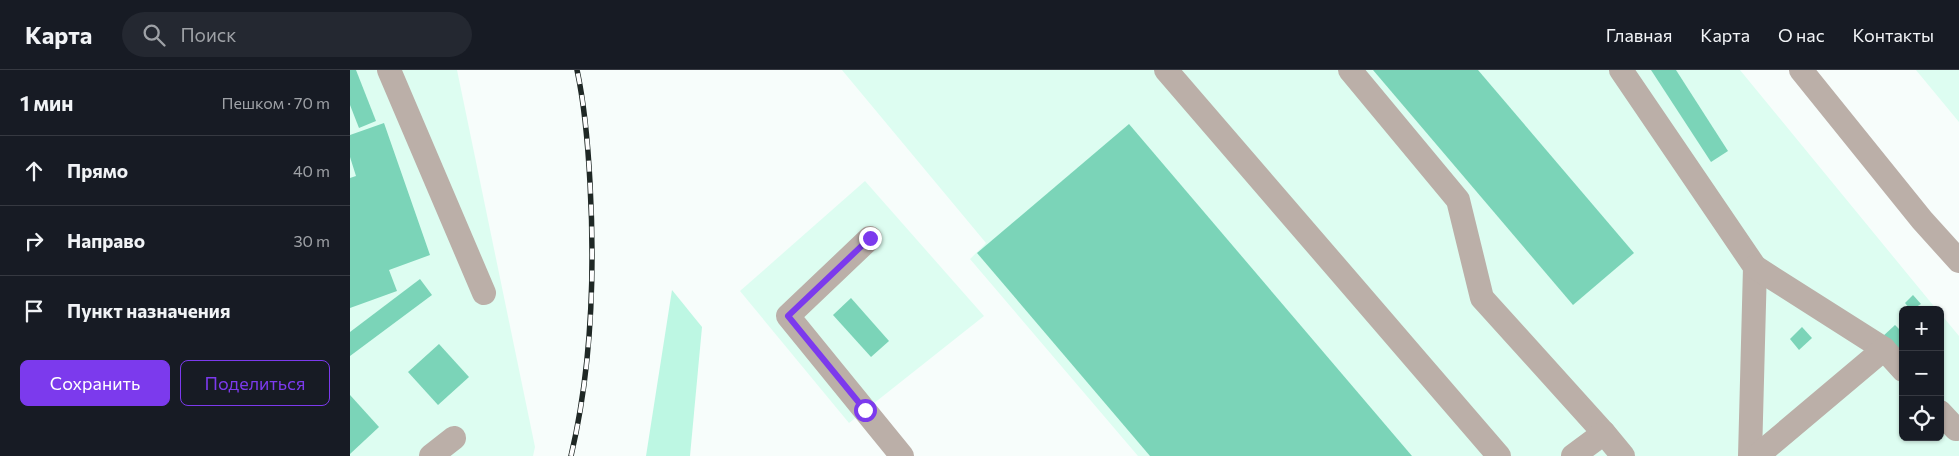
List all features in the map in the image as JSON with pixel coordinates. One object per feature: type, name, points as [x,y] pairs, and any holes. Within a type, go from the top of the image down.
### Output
[{"type":"street","points":[[389,70],[484,293]]},
{"type":"street","points":[[1166,70],[1499,456]]},
{"type":"street","points":[[1350,70],[1458,200],[1482,298],[1623,456]]},
{"type":"street","points":[[1621,70],[1755,266],[1884,349],[1899,366]]},
{"type":"street","points":[[1801,70],[1922,220],[1959,261]]},
{"type":"street","points":[[870,238],[788,316],[902,456]]},
{"type":"street","points":[[1750,456],[1755,266]]},
{"type":"street","points":[[1757,456],[1884,349]]},
{"type":"street","points":[[1573,456],[1604,433]]},
{"type":"street","points":[[431,456],[454,438]]},
{"type":"shaded area","points":[[350,70],[457,70],[535,447],[533,456],[350,456]]},
{"type":"shaded area","points":[[842,70],[1740,70],[1934,306],[1899,306],[1899,441],[1944,441],[1944,318],[1959,336],[1959,456],[1138,456],[970,259],[986,243]]},
{"type":"shaded area","points":[[1916,70],[1959,70],[1959,122]]},
{"type":"shaded area","points":[[865,181],[984,316],[849,423],[740,291]]},
{"type":"green space","points":[[672,290],[702,327],[690,456],[646,456]]},
{"type":"building","points":[[350,70],[356,70],[376,121],[359,128],[350,105]]},
{"type":"building","points":[[1373,70],[1478,70],[1634,253],[1573,305]]},
{"type":"building","points":[[1651,70],[1676,70],[1728,151],[1711,162]]},
{"type":"building","points":[[384,123],[430,255],[389,270],[397,291],[350,308],[350,178],[356,176],[350,157],[350,135]]},
{"type":"building","points":[[1129,124],[1412,456],[1150,456],[977,253]]},
{"type":"building","points":[[420,279],[432,295],[350,356],[350,332]]},
{"type":"building","points":[[1913,295],[1921,304],[1908,306],[1905,303]]},
{"type":"building","points":[[851,298],[889,341],[871,357],[833,315]]},
{"type":"building","points":[[1895,325],[1899,329],[1899,350],[1895,353],[1881,338]]},
{"type":"building","points":[[1802,327],[1812,338],[1799,350],[1790,339]]},
{"type":"building","points":[[439,344],[469,377],[438,405],[408,372]]},
{"type":"building","points":[[350,395],[379,427],[350,454]]},
{"type":"railway","points":[[571,456],[584,389],[592,286],[588,155],[584,112],[577,70]]},
{"type":"route","points":[[865,410],[788,316],[870,238]]}]
